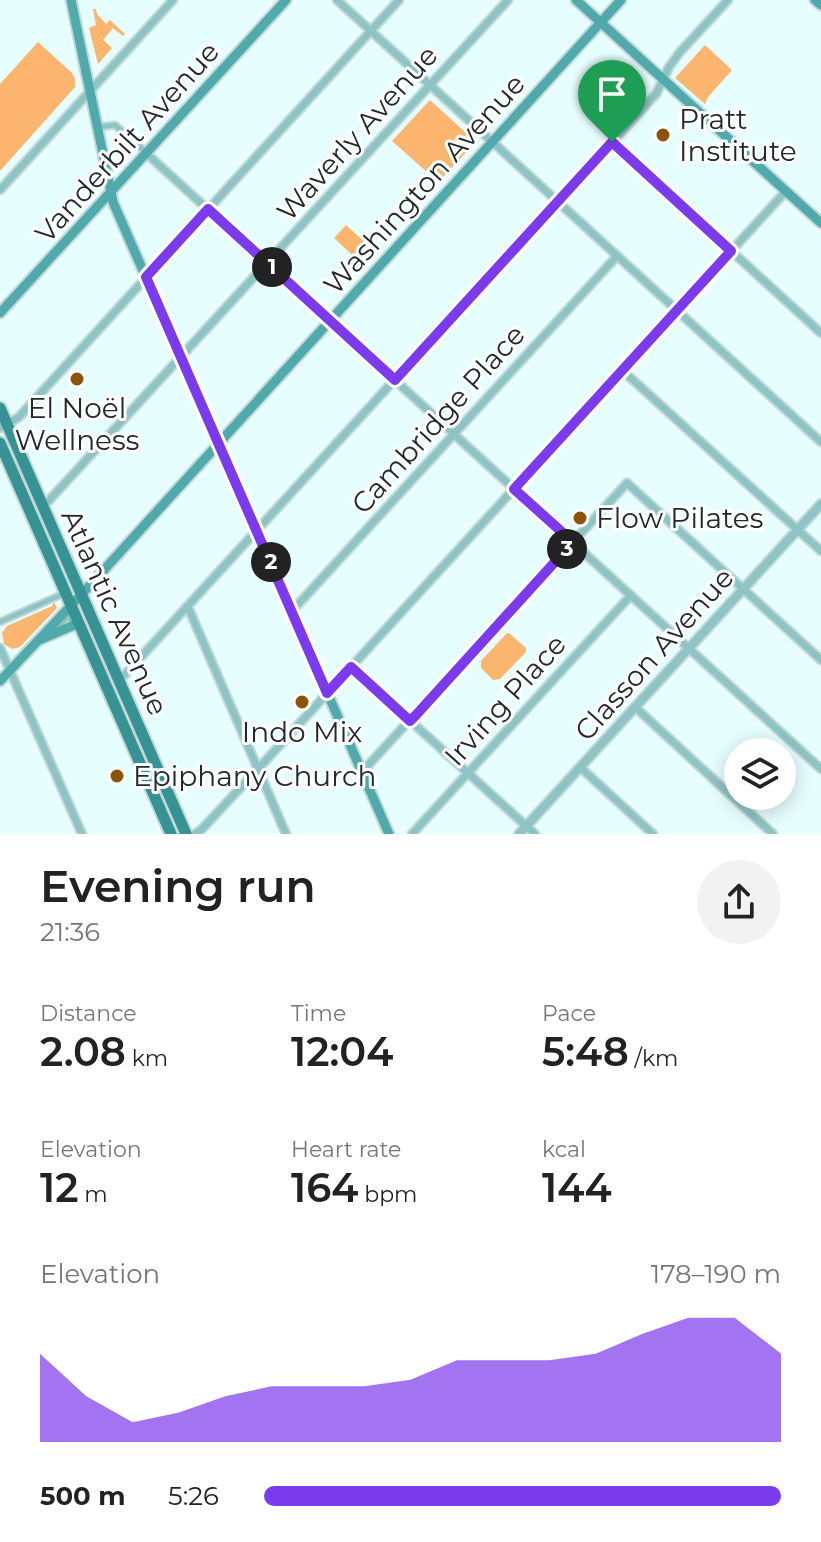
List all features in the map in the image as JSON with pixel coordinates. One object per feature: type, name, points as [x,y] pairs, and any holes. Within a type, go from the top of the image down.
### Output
[{"type":"main road","points":[[71,0],[111,193],[389,834]]},
{"type":"main road","name":"Vanderbilt Avenue","points":[[0,313],[286,0]]},
{"type":"main road","points":[[576,0],[821,223]]},
{"type":"main road","name":"Washington Avenue","points":[[0,681],[68,599],[81,593],[621,0]]},
{"type":"main road","points":[[815,0],[821,5]]},
{"type":"main road","name":"Atlantic Avenue","points":[[0,408],[4,426],[43,507],[186,834]]},
{"type":"main road","name":"Atlantic Avenue","points":[[0,443],[75,621],[171,834]]},
{"type":"main road","points":[[35,641],[75,621]]},
{"type":"street","points":[[0,190],[173,0]]},
{"type":"street","points":[[337,0],[821,442]]},
{"type":"street","points":[[4,426],[19,417],[399,0]]},
{"type":"street","name":"Waverly Avenue","points":[[43,507],[508,0]]},
{"type":"street","points":[[119,681],[656,94],[680,52],[728,0]]},
{"type":"street","points":[[97,127],[115,125],[821,769]]},
{"type":"street","points":[[612,142],[821,333]]},
{"type":"street","points":[[195,834],[786,191]]},
{"type":"street","name":"Cambridge Place","points":[[292,611],[617,256]]},
{"type":"street","points":[[622,370],[821,551]]},
{"type":"street","points":[[362,772],[627,483],[821,660]]},
{"type":"street","name":"Classon Avenue","points":[[519,834],[821,504]]},
{"type":"street","name":"Irving Place","points":[[412,834],[631,595]]},
{"type":"street","points":[[0,622],[68,599]]},
{"type":"street","points":[[188,607],[286,834]]},
{"type":"street","points":[[0,648],[82,834]]},
{"type":"street","points":[[351,667],[535,834]]},
{"type":"street","points":[[635,707],[773,834]]},
{"type":"street","points":[[580,767],[653,834]]},
{"type":"shaded area","points":[[93,9],[106,24],[110,20],[125,34],[123,36],[113,28],[103,40],[112,48],[98,64],[89,28],[96,25]]},
{"type":"shaded area","points":[[38,42],[72,73],[75,87],[0,171],[0,84]]},
{"type":"shaded area","points":[[705,45],[732,70],[705,104],[675,78]]},
{"type":"shaded area","points":[[430,100],[476,142],[438,182],[392,141]]},
{"type":"shaded area","points":[[346,225],[376,252],[364,266],[334,238]]},
{"type":"shaded area","points":[[54,602],[57,608],[20,647],[12,649],[4,644],[2,633],[7,626],[52,606]]},
{"type":"shaded area","points":[[509,633],[526,648],[526,652],[500,679],[493,680],[481,668],[481,661]]},
{"type":"place","name":"Pratt Institute","points":[[663,135]]},
{"type":"place","name":"El Noël Wellness","points":[[77,379]]},
{"type":"place","name":"Flow Pilates","points":[[580,518]]},
{"type":"place","name":"Indo Mix","points":[[302,702]]},
{"type":"place","name":"Epiphany Church","points":[[117,776]]},
{"type":"route","points":[[612,142],[731,251],[514,489],[573,542],[416,715],[410,721],[351,667],[327,693],[146,277],[208,209],[395,380],[612,142]]}]
